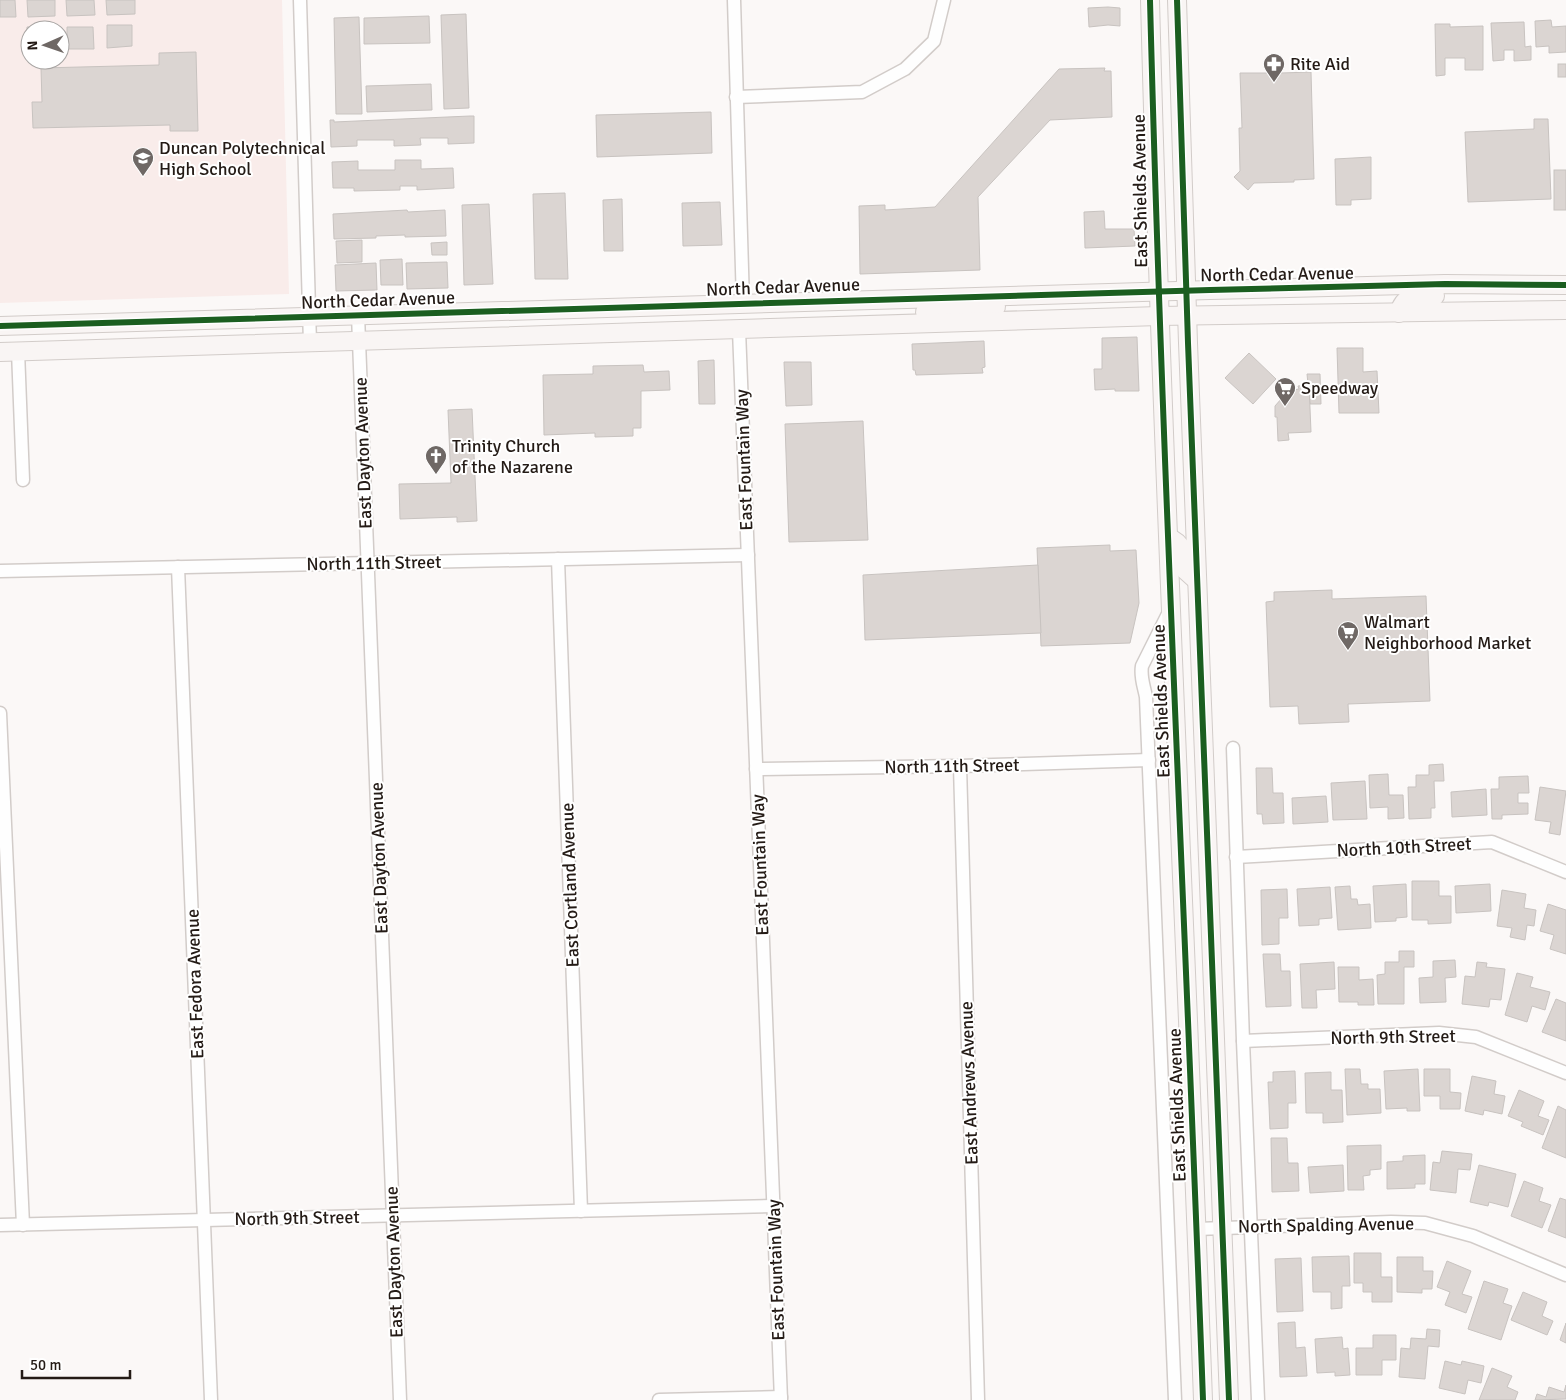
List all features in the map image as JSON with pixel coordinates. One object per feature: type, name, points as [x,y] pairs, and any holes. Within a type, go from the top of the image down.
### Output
[{"type":"main road","name":"East Shields Avenue","points":[[1150,0],[1158,292],[1203,1400]]},
{"type":"main road","points":[[1173,4],[1230,1400]]},
{"type":"main road","points":[[1399,313],[1402,303],[1406,299],[1417,296],[1456,296],[1469,293],[1480,285]]},
{"type":"main road","name":"North Cedar Avenue","points":[[0,326],[1186,291],[1566,285]]},
{"type":"main road","points":[[868,326],[882,315],[997,307],[1009,296]]},
{"type":"main road","points":[[739,330],[743,321],[755,314],[823,312],[839,301]]},
{"type":"main road","points":[[651,333],[663,322],[729,319],[740,312],[743,304]]},
{"type":"main road","points":[[0,352],[1159,316],[1566,310]]},
{"type":"main road","points":[[1169,538],[1181,545],[1185,570],[1197,580]]},
{"type":"main road","points":[[1174,657],[1188,725],[1193,836],[1195,843],[1207,851]]},
{"type":"street","points":[[300,0],[310,342]]},
{"type":"street","points":[[734,0],[743,304]]},
{"type":"street","points":[[736,96],[862,92],[905,69],[934,41],[944,0]]},
{"type":"street","name":"East Dayton Avenue","points":[[358,315],[400,1400]]},
{"type":"street","name":"East Fountain Way","points":[[739,330],[781,1399]]},
{"type":"street","points":[[18,351],[22,480]]},
{"type":"street","name":"North 11th Street","points":[[0,571],[748,555]]},
{"type":"street","name":"East Cortland Avenue","points":[[558,559],[581,1211]]},
{"type":"street","name":"East Fedora Avenue","points":[[178,567],[211,1400]]},
{"type":"street","points":[[1172,605],[1142,666],[1141,681],[1146,697],[1149,760],[1175,1400]]},
{"type":"street","points":[[0,713],[23,1225]]},
{"type":"street","points":[[1233,748],[1258,1400]]},
{"type":"street","name":"North 11th Street","points":[[756,769],[960,766],[1149,760]]},
{"type":"street","name":"East Andrews Avenue","points":[[960,766],[978,1400]]},
{"type":"street","name":"North 10th Street","points":[[1236,857],[1492,842],[1566,872]]},
{"type":"street","name":"North 9th Street","points":[[1243,1041],[1439,1033],[1476,1037],[1566,1073]]},
{"type":"street","name":"North 9th Street","points":[[0,1225],[774,1206]]},
{"type":"street","name":"North Spalding Avenue","points":[[1197,1229],[1391,1222],[1425,1224],[1473,1236],[1566,1275]]},
{"type":"street","points":[[659,1400],[781,1399]]},
{"type":"shaded area","name":"Duncan Polytechnical High School","points":[[0,0],[282,0],[289,294],[0,303]]},
{"type":"building","points":[[0,0],[15,0],[16,17],[0,17]]},
{"type":"building","points":[[27,0],[55,0],[55,16],[28,17]]},
{"type":"building","points":[[66,0],[94,0],[95,15],[67,16]]},
{"type":"building","points":[[106,0],[135,0],[135,14],[107,15]]},
{"type":"building","points":[[1088,8],[1120,8],[1120,26],[1089,27]]},
{"type":"building","points":[[466,14],[469,108],[444,109],[441,15]]},
{"type":"building","points":[[429,16],[430,43],[364,44],[364,18]]},
{"type":"building","points":[[359,17],[362,114],[336,114],[334,18]]},
{"type":"building","points":[[1551,20],[1552,27],[1566,26],[1566,52],[1549,53],[1549,46],[1536,47],[1535,21]]},
{"type":"building","points":[[1524,22],[1525,47],[1531,46],[1531,60],[1514,61],[1514,50],[1504,50],[1504,60],[1493,61],[1491,23]]},
{"type":"building","points":[[1435,24],[1450,24],[1450,27],[1483,26],[1483,70],[1465,70],[1465,58],[1445,58],[1445,75],[1436,76]]},
{"type":"building","points":[[107,25],[132,25],[132,46],[107,48]]},
{"type":"building","points":[[70,27],[93,27],[94,49],[70,49]]},
{"type":"building","points":[[196,52],[198,131],[170,131],[170,125],[33,128],[32,102],[42,102],[41,70],[70,70],[70,67],[159,65],[159,53]]},
{"type":"building","name":"Rite Aid","points":[[1280,61],[1281,73],[1311,72],[1314,179],[1294,180],[1294,182],[1254,183],[1248,190],[1234,177],[1240,171],[1239,128],[1242,128],[1240,73],[1267,73],[1266,62]]},
{"type":"building","points":[[1558,64],[1566,64],[1566,77],[1558,77]]},
{"type":"building","points":[[1105,68],[1104,71],[1111,71],[1112,117],[1050,120],[978,197],[980,270],[860,274],[859,206],[885,205],[885,210],[935,207],[1059,69]]},
{"type":"building","points":[[431,84],[432,110],[367,112],[366,86]]},
{"type":"building","points":[[711,112],[712,153],[597,157],[596,115]]},
{"type":"building","points":[[474,116],[474,143],[448,144],[448,138],[420,138],[421,145],[394,146],[394,140],[357,140],[357,146],[331,147],[330,120],[334,120],[334,122]]},
{"type":"building","points":[[1534,119],[1548,119],[1551,199],[1468,202],[1465,132],[1534,129]]},
{"type":"building","points":[[1371,157],[1371,199],[1351,200],[1351,205],[1336,205],[1335,159]]},
{"type":"building","points":[[395,160],[421,160],[421,169],[453,168],[454,188],[417,190],[417,186],[400,186],[400,190],[354,191],[354,188],[333,188],[332,162],[358,161],[358,170],[395,170]]},
{"type":"building","points":[[1554,170],[1566,170],[1566,210],[1554,210]]},
{"type":"building","points":[[565,193],[568,279],[535,279],[533,194]]},
{"type":"building","points":[[622,199],[623,251],[604,251],[603,200]]},
{"type":"building","points":[[720,202],[722,245],[683,246],[682,203]]},
{"type":"building","points":[[489,204],[493,284],[464,285],[462,205]]},
{"type":"building","points":[[407,210],[408,212],[445,210],[446,236],[405,237],[405,235],[334,239],[333,214]]},
{"type":"building","points":[[1104,211],[1105,229],[1134,229],[1135,246],[1085,248],[1084,212]]},
{"type":"building","points":[[362,240],[362,262],[337,263],[336,241]]},
{"type":"building","points":[[447,242],[447,255],[432,255],[431,243]]},
{"type":"building","points":[[402,259],[403,285],[381,285],[380,260]]},
{"type":"building","points":[[447,262],[448,288],[407,289],[406,263]]},
{"type":"building","points":[[376,263],[377,290],[336,291],[335,265]]},
{"type":"building","points":[[1137,337],[1139,391],[1095,390],[1094,369],[1102,369],[1102,338]]},
{"type":"building","points":[[984,341],[985,367],[982,368],[983,373],[916,375],[915,370],[913,370],[912,344]]},
{"type":"building","points":[[1337,348],[1363,348],[1363,372],[1377,371],[1379,413],[1339,413]]},
{"type":"building","points":[[1249,353],[1276,379],[1253,404],[1225,378]]},
{"type":"building","points":[[714,360],[715,404],[699,404],[698,361]]},
{"type":"building","points":[[784,362],[811,362],[812,405],[786,406]]},
{"type":"building","points":[[643,365],[644,372],[669,371],[670,390],[641,391],[641,428],[633,428],[633,436],[595,437],[595,433],[544,435],[543,375],[593,374],[593,366]]},
{"type":"building","points":[[1307,374],[1320,374],[1321,404],[1310,404]]},
{"type":"building","points":[[1309,385],[1311,432],[1288,433],[1289,440],[1278,441],[1275,406],[1288,391],[1299,389],[1298,386]]},
{"type":"building","points":[[472,409],[477,521],[457,522],[457,517],[400,519],[399,484],[451,483],[448,410]]},
{"type":"building","points":[[863,421],[868,540],[789,542],[785,424]]},
{"type":"building","points":[[1110,545],[1110,551],[1136,550],[1139,603],[1130,643],[1041,646],[1037,548]]},
{"type":"building","points":[[1038,565],[1041,633],[865,640],[863,575]]},
{"type":"building","name":"Walmart Neighborhood Market","points":[[1332,590],[1332,599],[1426,596],[1430,701],[1348,704],[1349,722],[1299,724],[1298,706],[1270,707],[1266,602],[1274,601],[1274,592]]},
{"type":"building","points":[[1443,764],[1444,781],[1434,781],[1435,808],[1431,808],[1431,818],[1409,819],[1408,787],[1416,787],[1416,775],[1429,775],[1429,765]]},
{"type":"building","points":[[1256,768],[1272,768],[1273,793],[1283,793],[1284,823],[1263,824],[1262,814],[1257,814]]},
{"type":"building","points":[[1388,774],[1389,795],[1403,795],[1404,818],[1388,819],[1388,807],[1370,808],[1369,775]]},
{"type":"building","points":[[1528,776],[1529,793],[1518,793],[1518,803],[1528,803],[1528,814],[1502,815],[1502,819],[1492,819],[1491,789],[1499,789],[1499,777]]},
{"type":"building","points":[[1365,781],[1367,819],[1333,820],[1331,783]]},
{"type":"building","points":[[1540,787],[1566,791],[1560,835],[1549,833],[1551,822],[1535,820]]},
{"type":"building","points":[[1486,789],[1487,815],[1452,817],[1451,792]]},
{"type":"building","points":[[1326,796],[1328,822],[1293,824],[1292,798]]},
{"type":"building","points":[[1412,881],[1439,881],[1439,896],[1451,896],[1451,923],[1428,924],[1428,920],[1412,920]]},
{"type":"building","points":[[1406,884],[1407,917],[1396,918],[1396,921],[1375,922],[1373,886]]},
{"type":"building","points":[[1490,884],[1491,911],[1456,913],[1455,886]]},
{"type":"building","points":[[1350,886],[1351,899],[1357,899],[1358,905],[1370,904],[1371,928],[1338,930],[1335,887]]},
{"type":"building","points":[[1330,887],[1332,918],[1319,919],[1319,925],[1299,926],[1297,889]]},
{"type":"building","points":[[1287,889],[1288,918],[1279,918],[1279,944],[1262,945],[1261,890]]},
{"type":"building","points":[[1502,890],[1526,894],[1524,908],[1536,910],[1534,926],[1527,925],[1525,940],[1510,937],[1512,928],[1497,926]]},
{"type":"building","points":[[1548,904],[1566,910],[1566,954],[1550,949],[1554,935],[1540,931]]},
{"type":"building","points":[[1399,951],[1414,951],[1414,967],[1404,967],[1404,1004],[1378,1004],[1377,975],[1385,974],[1385,962],[1399,962]]},
{"type":"building","points":[[1263,954],[1280,954],[1281,971],[1290,971],[1291,1006],[1266,1007]]},
{"type":"building","points":[[1455,960],[1456,977],[1445,978],[1446,1002],[1420,1003],[1419,978],[1433,977],[1433,961]]},
{"type":"building","points":[[1334,962],[1335,989],[1316,990],[1317,1008],[1302,1008],[1300,964]]},
{"type":"building","points":[[1477,962],[1487,963],[1486,967],[1505,969],[1501,1000],[1490,999],[1489,1007],[1462,1004],[1465,976],[1475,977]]},
{"type":"building","points":[[1338,967],[1359,967],[1359,980],[1373,979],[1374,1005],[1358,1005],[1358,1002],[1339,1002]]},
{"type":"building","points":[[1517,973],[1533,977],[1530,987],[1550,992],[1545,1010],[1532,1006],[1527,1022],[1505,1015]]},
{"type":"building","points":[[1556,999],[1566,1003],[1566,1041],[1542,1032]]},
{"type":"building","points":[[1345,1069],[1360,1069],[1361,1084],[1368,1084],[1368,1089],[1380,1089],[1381,1113],[1347,1115]]},
{"type":"building","points":[[1418,1069],[1420,1111],[1407,1111],[1407,1108],[1386,1109],[1384,1071]]},
{"type":"building","points":[[1424,1069],[1450,1069],[1450,1092],[1461,1093],[1460,1109],[1440,1109],[1440,1096],[1424,1096]]},
{"type":"building","points":[[1295,1071],[1296,1103],[1288,1103],[1288,1128],[1270,1129],[1268,1082],[1273,1082],[1273,1072]]},
{"type":"building","points":[[1331,1072],[1331,1090],[1342,1090],[1343,1122],[1323,1123],[1323,1113],[1306,1113],[1305,1073]]},
{"type":"building","points":[[1472,1076],[1496,1081],[1494,1094],[1505,1096],[1502,1114],[1484,1110],[1483,1115],[1465,1111]]},
{"type":"building","points":[[1519,1090],[1544,1101],[1538,1116],[1549,1120],[1543,1135],[1521,1126],[1523,1122],[1508,1116]]},
{"type":"building","points":[[1558,1106],[1566,1110],[1566,1158],[1542,1148]]},
{"type":"building","points":[[1271,1138],[1287,1138],[1288,1163],[1298,1163],[1299,1191],[1272,1192]]},
{"type":"building","points":[[1381,1145],[1381,1169],[1370,1170],[1370,1175],[1363,1176],[1364,1190],[1348,1190],[1347,1146]]},
{"type":"building","points":[[1442,1151],[1472,1154],[1470,1170],[1458,1169],[1456,1193],[1430,1190],[1433,1162],[1440,1163]]},
{"type":"building","points":[[1425,1155],[1425,1184],[1415,1184],[1415,1188],[1387,1189],[1387,1162],[1403,1161],[1403,1156]]},
{"type":"building","points":[[1343,1165],[1344,1191],[1310,1193],[1308,1167]]},
{"type":"building","points":[[1479,1165],[1516,1174],[1508,1207],[1489,1202],[1488,1206],[1470,1202]]},
{"type":"building","points":[[1524,1181],[1543,1188],[1539,1201],[1551,1205],[1542,1228],[1511,1216]]},
{"type":"building","points":[[1560,1198],[1566,1200],[1566,1238],[1548,1231]]},
{"type":"building","points":[[1354,1253],[1381,1253],[1381,1277],[1392,1277],[1392,1302],[1372,1302],[1372,1292],[1363,1292],[1363,1283],[1354,1283]]},
{"type":"building","points":[[1349,1256],[1350,1286],[1342,1286],[1342,1308],[1331,1309],[1331,1292],[1313,1292],[1312,1257]]},
{"type":"building","points":[[1397,1257],[1423,1257],[1423,1271],[1433,1271],[1432,1289],[1422,1289],[1422,1293],[1397,1292]]},
{"type":"building","points":[[1301,1258],[1303,1311],[1277,1312],[1275,1259]]},
{"type":"building","points":[[1447,1261],[1471,1271],[1462,1294],[1472,1297],[1466,1313],[1445,1305],[1450,1292],[1437,1287]]},
{"type":"building","points":[[1484,1281],[1508,1289],[1503,1303],[1512,1306],[1501,1340],[1468,1329]]},
{"type":"building","points":[[1523,1292],[1547,1302],[1542,1316],[1553,1321],[1547,1335],[1511,1320]]},
{"type":"building","points":[[1295,1322],[1296,1348],[1305,1347],[1307,1376],[1280,1377],[1278,1323]]},
{"type":"building","points":[[1566,1323],[1566,1343],[1560,1340]]},
{"type":"building","points":[[1427,1329],[1440,1330],[1439,1347],[1428,1346],[1425,1379],[1399,1377],[1401,1348],[1410,1349],[1411,1338],[1426,1339]]},
{"type":"building","points":[[1373,1335],[1396,1335],[1396,1360],[1382,1360],[1382,1375],[1356,1375],[1356,1348],[1373,1348]]},
{"type":"building","points":[[1342,1337],[1343,1349],[1348,1348],[1350,1375],[1335,1376],[1335,1372],[1317,1373],[1315,1339]]},
{"type":"building","points":[[1445,1361],[1461,1365],[1462,1361],[1484,1366],[1481,1383],[1468,1380],[1465,1394],[1439,1388]]},
{"type":"building","points":[[1492,1368],[1512,1376],[1507,1387],[1518,1392],[1515,1400],[1479,1400]]},
{"type":"building","points":[[1566,1385],[1566,1399],[1535,1400],[1537,1394],[1546,1397],[1549,1387],[1564,1392]]},
{"type":"cycle path","points":[[1150,0],[1168,525],[1203,1400]]},
{"type":"cycle path","points":[[1177,0],[1188,343],[1229,1400]]},
{"type":"cycle path","points":[[0,326],[1210,290],[1445,284],[1566,285]]},
{"type":"place","name":"Rite Aid","points":[[1274,83]]},
{"type":"place","name":"Duncan Polytechnical High School","points":[[143,177]]},
{"type":"place","name":"Speedway","points":[[1285,407]]},
{"type":"place","name":"Trinity Church of the Nazarene","points":[[436,475]]},
{"type":"place","name":"Walmart Neighborhood Market","points":[[1348,651]]}]
